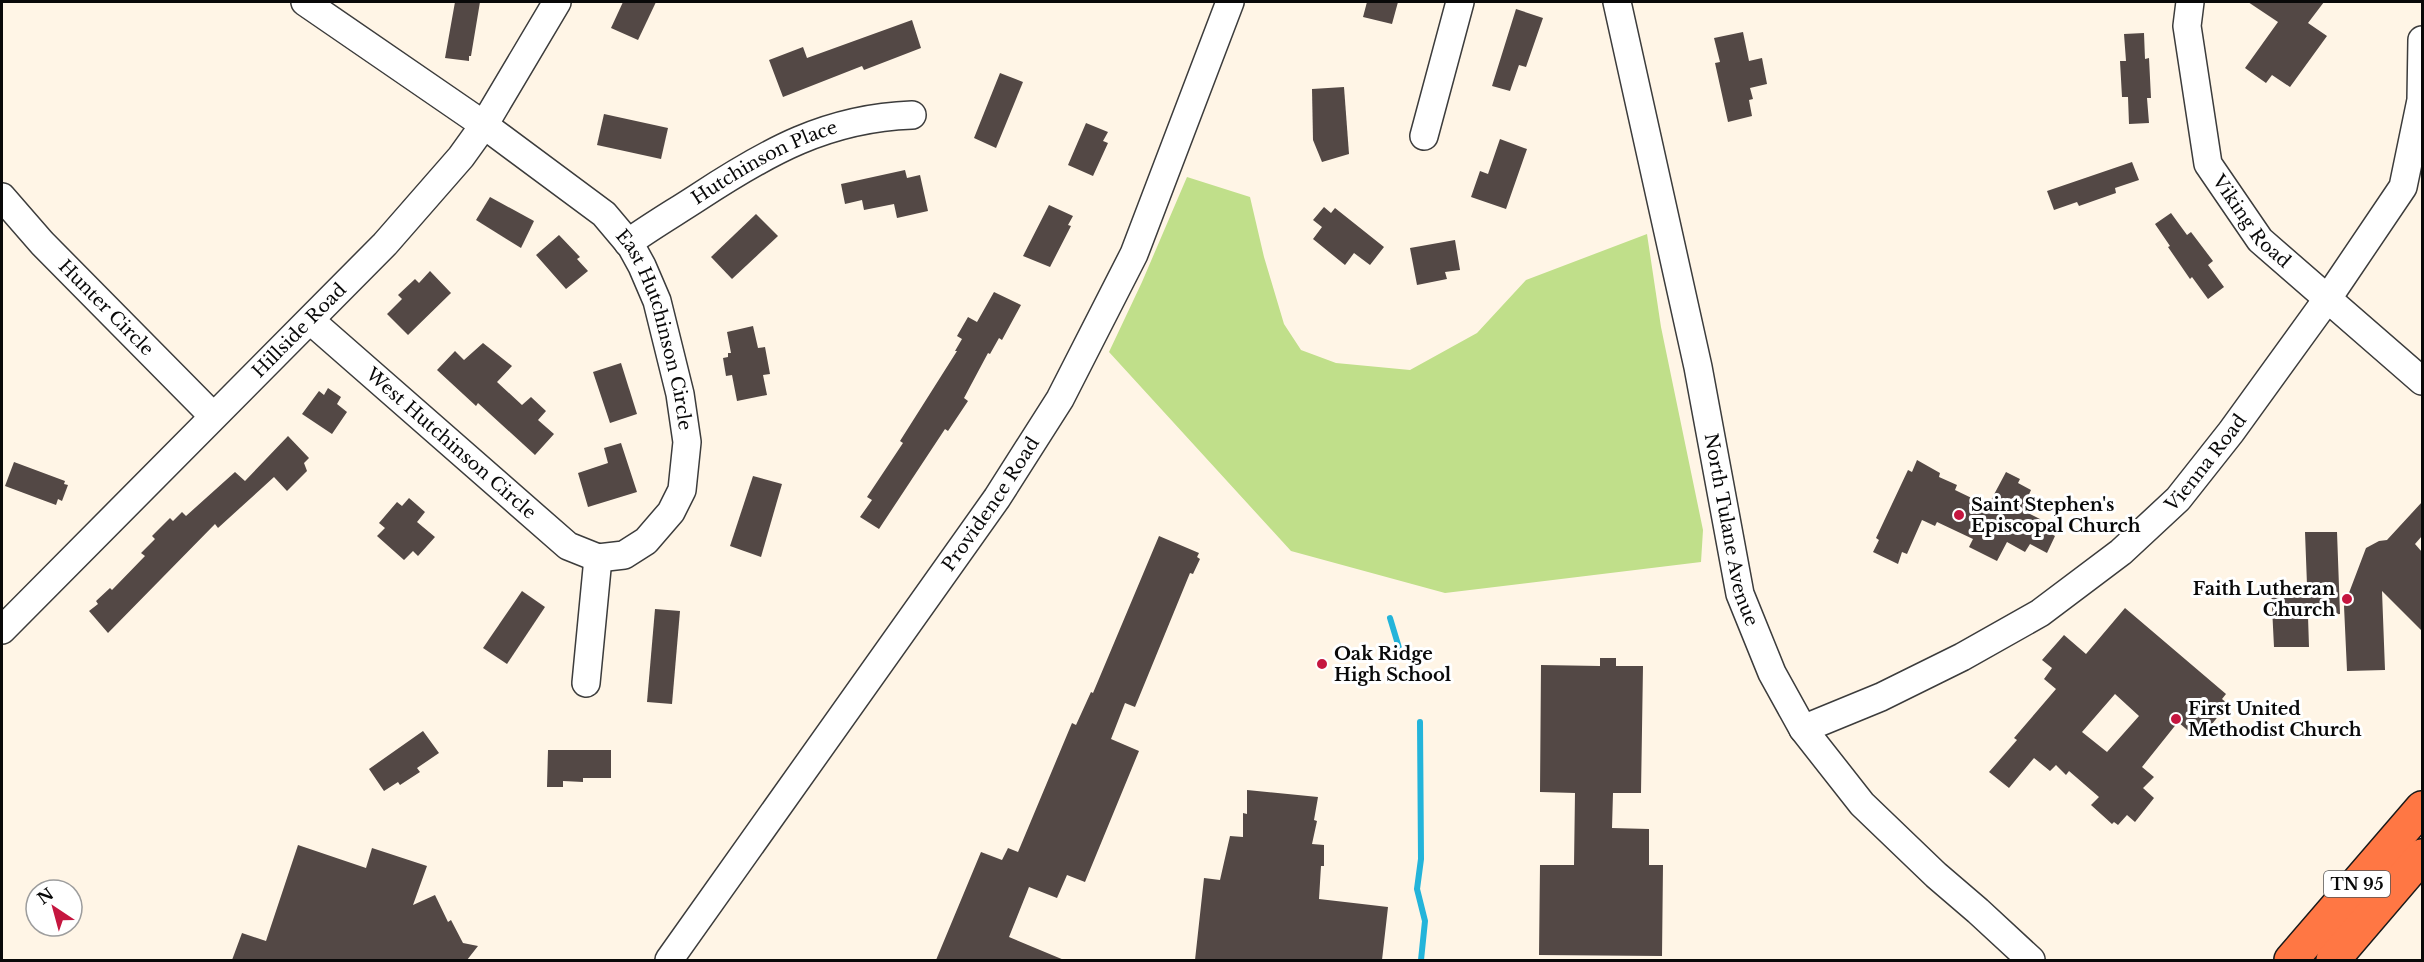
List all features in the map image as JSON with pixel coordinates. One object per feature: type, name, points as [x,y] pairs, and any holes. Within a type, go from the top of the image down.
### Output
[{"type":"highway","name":"TN 95","points":[[2291,960],[2422,808]]},
{"type":"highway","name":"TN 95","points":[[2333,960],[2422,856]]},
{"type":"street","points":[[305,2],[484,125]]},
{"type":"street","name":"Hillside Road","points":[[2,630],[385,244],[461,157],[484,125],[557,2]]},
{"type":"street","name":"Providence Road","points":[[669,960],[991,507],[1060,399],[1134,254],[1230,2]]},
{"type":"street","points":[[1424,136],[1460,2]]},
{"type":"street","name":"North Tulane Avenue","points":[[1617,2],[1698,367],[1740,594],[1772,672],[1803,729],[1862,804],[1936,875],[2031,960]]},
{"type":"street","name":"Viking Road","points":[[2190,2],[2187,26],[2208,164],[2260,240],[2422,381]]},
{"type":"street","name":"Vienna Road","points":[[1803,729],[1881,697],[2040,614],[2121,552],[2178,499],[2231,432],[2328,298],[2403,187],[2421,100],[2422,40]]},
{"type":"street","name":"Hutchinson Place","points":[[628,243],[741,169],[805,136],[851,122],[885,116],[912,115]]},
{"type":"street","name":"East Hutchinson Circle","points":[[484,125],[604,214],[628,243],[642,266],[657,302],[680,394],[687,442],[682,490],[670,512],[646,541],[624,555],[598,558]]},
{"type":"street","name":"Hunter Circle","points":[[2,197],[42,243],[213,416]]},
{"type":"street","name":"West Hutchinson Circle","points":[[311,321],[568,546],[598,558]]},
{"type":"street","points":[[586,683],[598,558]]},
{"type":"green space","points":[[1187,177],[1250,197],[1264,257],[1284,324],[1301,350],[1336,363],[1410,370],[1477,333],[1526,280],[1647,234],[1661,327],[1703,530],[1701,562],[1445,593],[1291,551],[1109,352]]},
{"type":"building","points":[[455,2],[480,2],[469,61],[445,58]]},
{"type":"building","points":[[623,2],[656,2],[638,40],[611,28]]},
{"type":"building","points":[[1367,2],[1398,2],[1392,24],[1363,17]]},
{"type":"building","points":[[2248,2],[2324,2],[2308,23],[2327,36],[2290,87],[2272,75],[2266,83],[2245,68],[2278,22]]},
{"type":"building","points":[[1516,9],[1543,18],[1526,67],[1519,65],[1510,91],[1492,86]]},
{"type":"building","points":[[912,20],[921,48],[864,70],[862,66],[783,97],[769,60],[803,47],[807,58]]},
{"type":"building","points":[[1743,32],[1749,61],[1762,58],[1767,84],[1750,88],[1753,99],[1749,100],[1752,116],[1728,122],[1715,63],[1720,62],[1714,38]]},
{"type":"building","points":[[2144,33],[2145,59],[2149,58],[2151,98],[2147,98],[2149,123],[2129,124],[2128,97],[2122,97],[2120,61],[2126,61],[2124,34]]},
{"type":"building","points":[[1000,73],[1023,82],[996,148],[974,138]]},
{"type":"building","points":[[1344,87],[1349,154],[1322,162],[1313,140],[1312,89]]},
{"type":"building","points":[[604,114],[668,128],[661,159],[597,145]]},
{"type":"building","points":[[1086,123],[1108,132],[1103,141],[1108,143],[1093,176],[1068,165]]},
{"type":"building","points":[[1500,139],[1527,149],[1506,209],[1471,197],[1480,171],[1488,174]]},
{"type":"building","points":[[2132,162],[2139,180],[2115,188],[2116,193],[2079,206],[2077,202],[2054,210],[2047,191]]},
{"type":"building","points":[[905,170],[907,178],[920,175],[928,211],[897,218],[894,204],[864,210],[862,200],[845,204],[841,184]]},
{"type":"building","points":[[490,197],[534,221],[521,248],[476,220]]},
{"type":"building","points":[[1049,205],[1073,216],[1068,225],[1071,226],[1050,267],[1023,256]]},
{"type":"building","points":[[1324,207],[1331,213],[1335,208],[1384,247],[1370,265],[1354,253],[1345,265],[1313,239],[1322,227],[1313,220]]},
{"type":"building","points":[[2171,213],[2187,235],[2191,232],[2213,261],[2208,265],[2224,287],[2208,299],[2192,277],[2190,279],[2155,224]]},
{"type":"building","points":[[756,214],[778,236],[732,279],[711,257]]},
{"type":"building","points":[[559,235],[580,257],[577,259],[588,271],[566,289],[536,255]]},
{"type":"building","points":[[1455,240],[1460,270],[1445,272],[1447,279],[1417,285],[1410,248]]},
{"type":"building","points":[[430,271],[451,293],[408,335],[387,314],[402,299],[398,295],[415,279],[419,283]]},
{"type":"building","points":[[994,292],[1021,305],[1002,340],[999,338],[990,354],[988,353],[964,398],[968,401],[948,431],[945,429],[879,529],[860,517],[872,500],[867,497],[903,443],[900,441],[957,351],[955,351],[962,339],[957,336],[968,317],[977,322]]},
{"type":"building","points":[[753,326],[758,348],[765,347],[770,374],[763,375],[767,395],[737,401],[732,375],[726,376],[723,358],[728,357],[728,353],[731,353],[727,332]]},
{"type":"building","points":[[483,343],[512,366],[497,382],[522,405],[531,397],[546,411],[538,420],[554,434],[535,455],[478,403],[476,406],[437,370],[455,351],[464,360]]},
{"type":"building","points":[[621,363],[637,414],[610,423],[593,372]]},
{"type":"building","points":[[328,388],[341,397],[337,404],[347,412],[332,434],[302,414],[319,391],[324,395]]},
{"type":"building","points":[[288,436],[309,458],[304,463],[307,471],[287,491],[274,477],[218,528],[215,524],[108,633],[89,611],[98,604],[96,601],[110,588],[112,590],[145,556],[141,553],[155,539],[152,536],[170,518],[173,521],[182,512],[186,516],[235,472],[245,481]]},
{"type":"building","points":[[621,443],[637,492],[588,507],[578,473],[608,463],[604,448]]},
{"type":"building","name":"Saint Stephen's Episcopal Church","points":[[1917,460],[1940,473],[1939,477],[1957,485],[1955,490],[1982,503],[1984,499],[1990,502],[2006,472],[2020,479],[2018,483],[2031,490],[2022,510],[2042,520],[2039,527],[2055,536],[2047,553],[2030,544],[2025,552],[2007,542],[1997,561],[1969,547],[1973,539],[1937,522],[1935,526],[1922,520],[1907,554],[1902,552],[1898,564],[1873,552],[1879,540],[1876,538],[1908,470],[1912,472]]},
{"type":"building","points":[[14,462],[65,481],[64,484],[68,485],[62,501],[58,499],[56,505],[5,486]]},
{"type":"building","points":[[753,476],[782,484],[761,557],[730,546]]},
{"type":"building","points":[[409,498],[425,512],[417,522],[435,537],[418,556],[413,551],[404,560],[377,536],[385,528],[379,523],[397,502],[402,506]]},
{"type":"building","points":[[2422,502],[2422,536],[2415,544],[2422,552],[2422,631],[2382,591],[2385,670],[2347,671],[2344,606],[2366,548],[2379,541],[2387,540]]},
{"type":"building","points":[[2305,532],[2337,532],[2340,614],[2308,616],[2309,647],[2274,647],[2271,587],[2307,585]]},
{"type":"building","points":[[1159,536],[1199,553],[1197,557],[1200,559],[1193,574],[1190,573],[1135,707],[1125,703],[1111,739],[1139,751],[1085,882],[1067,875],[1057,898],[1029,887],[1009,937],[1064,960],[936,960],[981,852],[1002,860],[1008,848],[1018,852],[1072,723],[1076,725],[1091,692],[1093,693]]},
{"type":"building","points":[[522,591],[545,607],[507,664],[483,648]]},
{"type":"building","name":"First United Methodist Church","points":[[2125,608],[2226,694],[2222,699],[2228,704],[2204,734],[2197,729],[2192,734],[2178,722],[2142,767],[2154,777],[2143,788],[2154,798],[2135,822],[2127,815],[2118,825],[2114,822],[2112,824],[2091,805],[2099,797],[2069,771],[2066,775],[2056,765],[2050,771],[2034,758],[2009,788],[1989,772],[2017,740],[2014,738],[2056,689],[2044,679],[2052,668],[2042,660],[2064,635],[2086,654]],"holes":[[[2115,694],[2139,716],[2107,752],[2082,732]]]},
{"type":"building","points":[[655,609],[680,611],[672,704],[647,702]]},
{"type":"building","points":[[1600,658],[1616,658],[1616,666],[1643,666],[1641,793],[1613,793],[1612,828],[1649,829],[1649,865],[1663,865],[1662,956],[1539,955],[1540,865],[1574,865],[1575,793],[1540,792],[1541,665],[1600,666]]},
{"type":"building","points":[[423,731],[439,753],[417,768],[420,772],[400,785],[398,782],[384,791],[369,769]]},
{"type":"building","points":[[548,750],[611,750],[611,778],[583,778],[583,782],[563,781],[563,787],[547,787]]},
{"type":"building","points":[[1247,790],[1318,797],[1314,820],[1317,821],[1312,844],[1324,845],[1324,866],[1321,866],[1319,899],[1388,907],[1382,960],[1195,960],[1204,878],[1220,880],[1230,836],[1243,837],[1243,813],[1247,814]]},
{"type":"building","points":[[298,845],[366,868],[372,848],[427,866],[413,905],[435,895],[448,922],[451,920],[463,943],[478,946],[467,960],[232,960],[242,933],[266,941]]},
{"type":"waterway","points":[[1390,618],[1400,651]]},
{"type":"waterway","points":[[1420,722],[1421,859],[1417,889],[1425,921],[1421,960]]},
{"type":"place","name":"Saint Stephen's Episcopal Church","points":[[1959,515]]},
{"type":"place","name":"Faith Lutheran Church","points":[[2347,599]]},
{"type":"place","name":"Oak Ridge High School","points":[[1322,664]]},
{"type":"place","name":"First United Methodist Church","points":[[2176,719]]}]
